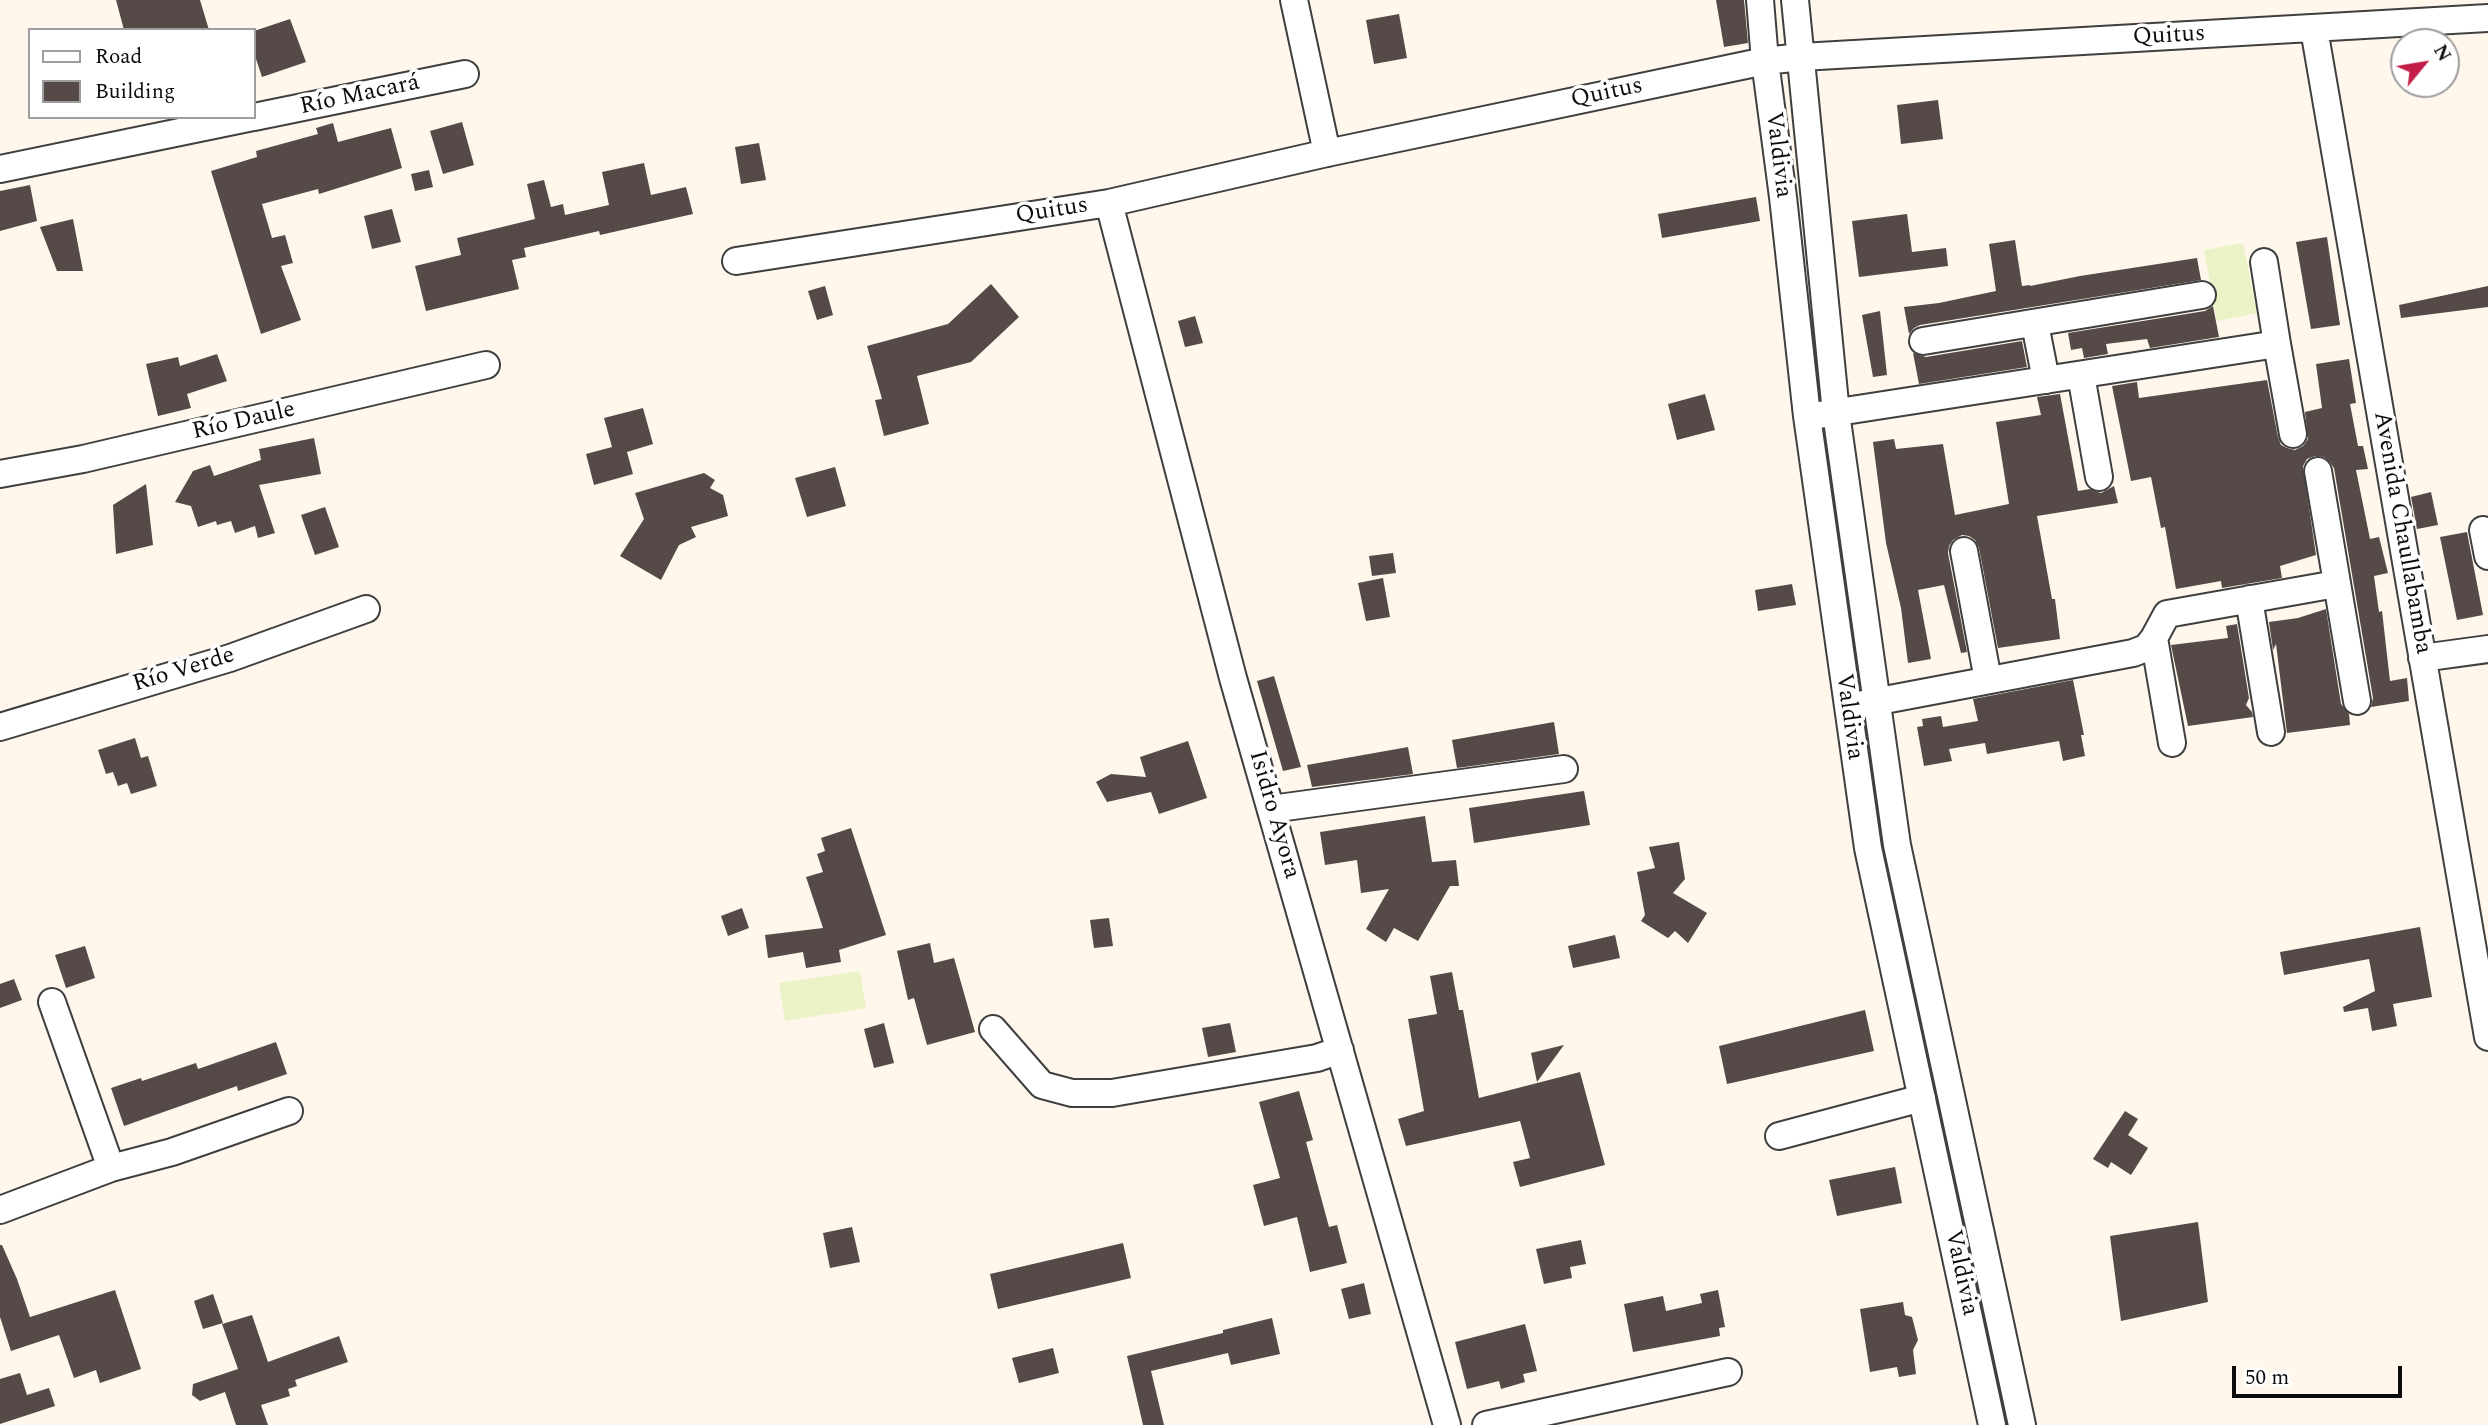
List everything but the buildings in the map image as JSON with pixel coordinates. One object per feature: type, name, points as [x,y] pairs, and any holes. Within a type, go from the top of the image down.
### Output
[{"type":"street","points":[[1294,0],[1327,153]]},
{"type":"street","name":"Valdivia","points":[[1760,0],[1807,416],[1867,848],[1992,1425]]},
{"type":"street","name":"Valdivia","points":[[1795,0],[1836,413],[1896,845],[2022,1425]]},
{"type":"street","name":"Quitus","points":[[736,261],[1109,203],[1327,153],[1765,61],[2488,18]]},
{"type":"street","name":"Avenida Chaullabamba","points":[[2314,29],[2422,658],[2478,925],[2488,1037]]},
{"type":"street","name":"Río Macará","points":[[256,116],[466,74]]},
{"type":"street","name":"Río Macará","points":[[0,169],[243,119]]},
{"type":"street","points":[[1783,197],[1813,194]]},
{"type":"street","name":"Isidro Ayora","points":[[1109,203],[1233,678],[1447,1425]]},
{"type":"street","points":[[2263,262],[2293,434]]},
{"type":"street","points":[[1923,341],[2202,295]]},
{"type":"street","points":[[2035,324],[2046,380]]},
{"type":"street","points":[[1807,416],[2277,344]]},
{"type":"street","name":"Río Daule","points":[[0,474],[83,459],[486,365]]},
{"type":"street","points":[[2081,375],[2099,477]]},
{"type":"street","points":[[2318,471],[2357,701]]},
{"type":"street","points":[[1964,551],[1988,680]]},
{"type":"street","points":[[1846,707],[2133,653],[2146,648],[2167,614],[2336,584]]},
{"type":"street","points":[[2249,599],[2271,732]]},
{"type":"street","name":"Río Verde","points":[[0,727],[229,658],[366,609]]},
{"type":"street","points":[[2154,638],[2172,743]]},
{"type":"street","points":[[2422,658],[2488,649]]},
{"type":"street","points":[[1271,809],[1564,769]]},
{"type":"street","points":[[52,1002],[111,1168]]},
{"type":"street","points":[[993,1029],[1042,1085],[1072,1093],[1112,1093],[1317,1058],[1340,1050]]},
{"type":"street","points":[[1779,1136],[1922,1098]]},
{"type":"street","points":[[0,1210],[111,1168],[172,1152],[289,1111]]},
{"type":"street","points":[[1950,1230],[1978,1223]]},
{"type":"street","points":[[1486,1425],[1728,1372]]},
{"type":"green space","points":[[2243,243],[2257,313],[2217,321],[2204,250]]},
{"type":"green space","points":[[860,971],[866,1008],[785,1021],[779,983]]}]
